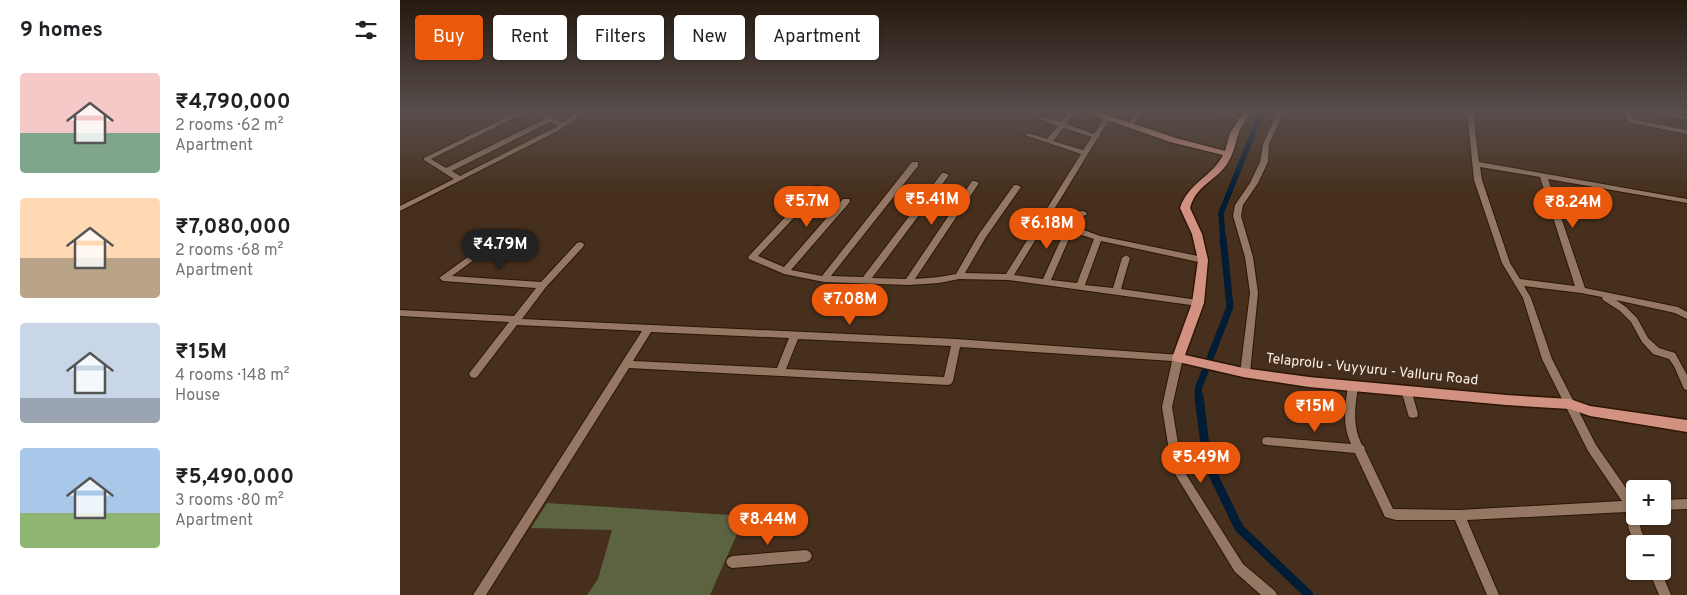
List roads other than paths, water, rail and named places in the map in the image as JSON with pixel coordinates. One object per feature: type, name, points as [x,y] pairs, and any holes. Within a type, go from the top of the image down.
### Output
[{"type":"main road","points":[[1169,139],[1228,154]]},
{"type":"main road","points":[[1184,360],[1198,303],[1204,260],[1197,234],[1185,208],[1188,198],[1194,190],[1223,164],[1232,139]]},
{"type":"main road","name":"Telaprolu - Vuyyuru - Valluru Road","points":[[1184,360],[1245,372],[1407,393],[1570,404],[1590,411],[1687,426]]},
{"type":"street","points":[[460,179],[426,160],[469,139]]},
{"type":"street","points":[[446,171],[507,139]]},
{"type":"street","points":[[400,209],[538,139]]},
{"type":"street","points":[[1041,139],[1085,153]]},
{"type":"street","points":[[1008,276],[1094,139]]},
{"type":"street","points":[[1245,372],[1254,292],[1249,257],[1238,216],[1239,205],[1254,183],[1264,162],[1268,139]]},
{"type":"street","points":[[1473,139],[1478,180],[1494,228],[1506,263],[1527,298],[1547,359],[1592,448],[1626,496]]},
{"type":"street","points":[[501,147],[510,153]]},
{"type":"street","points":[[824,279],[915,164]]},
{"type":"street","points":[[1476,164],[1687,201]]},
{"type":"street","points":[[866,280],[945,175]]},
{"type":"street","points":[[1543,176],[1580,290]]},
{"type":"street","points":[[908,282],[974,183]]},
{"type":"street","points":[[959,276],[982,236],[1017,187]]},
{"type":"street","points":[[817,188],[752,257],[785,271],[824,279],[908,282],[939,280],[959,276],[1008,276],[1198,303]]},
{"type":"street","points":[[785,271],[846,201]]},
{"type":"street","points":[[1083,213],[1074,214],[1068,219],[1066,223],[1070,228],[1098,238],[1204,260]]},
{"type":"street","points":[[1046,281],[1070,228]]},
{"type":"street","points":[[1080,287],[1098,238]]},
{"type":"street","points":[[474,374],[518,321],[543,285],[580,245]]},
{"type":"street","points":[[483,249],[443,278],[543,285]]},
{"type":"street","points":[[1116,292],[1126,258]]},
{"type":"street","points":[[1519,282],[1580,290],[1678,310],[1687,316]]},
{"type":"street","points":[[1604,296],[1623,309],[1634,320],[1645,340],[1656,351],[1672,356],[1687,386]]},
{"type":"street","points":[[400,313],[518,321],[956,343],[1184,360],[1167,407],[1177,469],[1238,568],[1271,595]]},
{"type":"street","points":[[479,595],[649,328]]},
{"type":"street","points":[[780,372],[795,335]]},
{"type":"street","points":[[626,364],[948,381],[956,343]]},
{"type":"street","points":[[1353,386],[1349,414],[1352,433],[1389,513],[1396,515],[1459,514],[1626,506]]},
{"type":"street","points":[[1407,393],[1413,414]]},
{"type":"street","points":[[1267,441],[1360,449]]},
{"type":"street","points":[[1671,505],[1687,504]]},
{"type":"street","points":[[1459,514],[1493,595]]},
{"type":"street","points":[[732,562],[806,556]]},
{"type":"street","points":[[1659,580],[1666,595]]},
{"type":"waterway","points":[[1223,239],[1221,213],[1251,139]]},
{"type":"waterway","points":[[1199,398],[1198,389],[1230,307],[1223,238]]},
{"type":"waterway","points":[[1199,396],[1207,462],[1239,528],[1309,595]]}]
